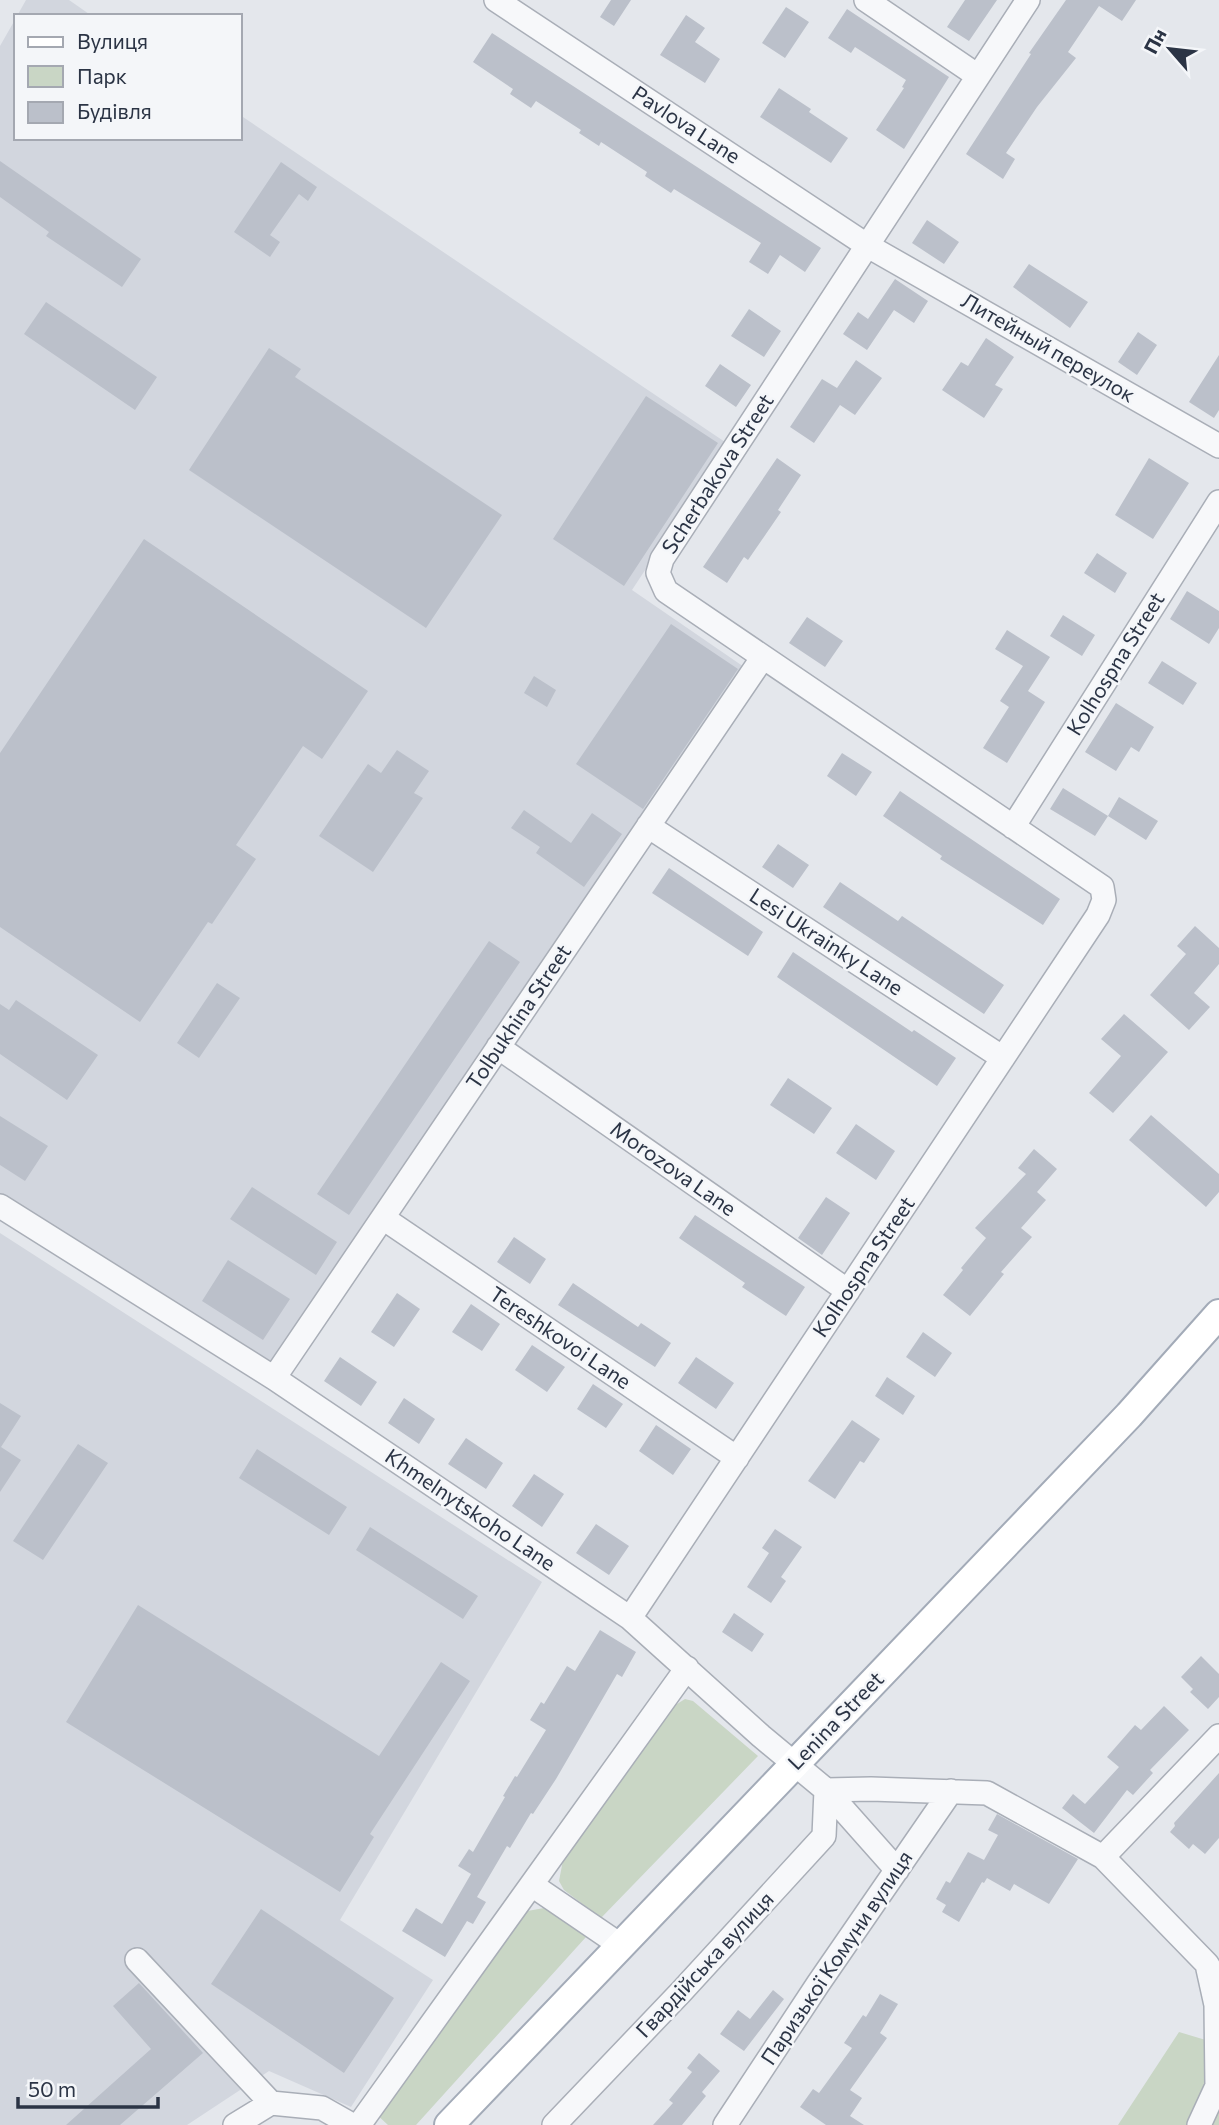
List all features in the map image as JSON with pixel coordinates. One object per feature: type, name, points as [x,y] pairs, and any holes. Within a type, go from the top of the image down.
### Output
[{"type":"main road","name":"Lenina Street","points":[[449,2125],[1129,1415],[1219,1314]]},
{"type":"street","name":"Pavlova Lane","points":[[496,0],[872,248]]},
{"type":"street","points":[[866,0],[978,76]]},
{"type":"street","name":"Scherbakova Street","points":[[1028,0],[872,248],[662,559],[658,573],[666,591],[1101,887],[1104,900],[1098,915]]},
{"type":"street","name":"Литейный переулок","points":[[872,248],[1219,446]]},
{"type":"street","name":"Kolhospna Street","points":[[1013,827],[1219,502]]},
{"type":"street","name":"Tolbukhina Street","points":[[274,1378],[763,657]]},
{"type":"street","name":"Lesi Ukrainky Lane","points":[[648,826],[1003,1058]]},
{"type":"street","name":"Kolhospna Street","points":[[630,1618],[1098,915]]},
{"type":"street","name":"Morozova Lane","points":[[499,1047],[848,1291]]},
{"type":"street","name":"Khmelnytskoho Lane","points":[[0,1206],[274,1378],[630,1618],[794,1765],[826,1790],[897,1870]]},
{"type":"street","name":"Tereshkovoi Lane","points":[[383,1218],[737,1458]]},
{"type":"street","points":[[359,2125],[687,1668]]},
{"type":"street","points":[[1103,1857],[1219,1736]]},
{"type":"street","points":[[826,1790],[987,1793],[1103,1857],[1213,1974],[1217,2086],[1199,2125]]},
{"type":"street","name":"Гвардійська вулиця","points":[[554,2125],[824,1836],[826,1790]]},
{"type":"street","name":"Паризької Комуни вулиця","points":[[724,2125],[951,1791]]},
{"type":"street","points":[[532,1885],[620,1945]]},
{"type":"street","points":[[137,1960],[271,2103]]},
{"type":"street","points":[[236,2125],[271,2103],[322,2108],[352,2125]]},
{"type":"shaded area","points":[[26,0],[69,0],[89,14],[18,14]]},
{"type":"shaded area","points":[[14,22],[14,140],[242,140],[242,116],[728,444],[632,590],[747,669],[274,1364],[0,1193],[0,46]]},
{"type":"shaded area","points":[[0,1233],[542,1582],[340,1920],[433,1980],[351,2107],[269,2071],[187,2125],[0,2125]]},
{"type":"green space","points":[[685,1699],[693,1701],[758,1756],[601,1918],[564,1890],[559,1881],[564,1855],[669,1709]]},
{"type":"green space","points":[[544,1908],[586,1937],[416,2125],[388,2125],[375,2113],[522,1912]]},
{"type":"green space","points":[[1179,2032],[1219,2044],[1219,2125],[1118,2125]]},
{"type":"building","points":[[611,0],[631,0],[614,26],[600,17]]},
{"type":"building","points":[[965,0],[997,0],[969,41],[947,27]]},
{"type":"building","points":[[1066,0],[1136,0],[1122,21],[1099,6],[1068,52],[1076,58],[1037,107],[1006,153],[1015,159],[1003,179],[966,154],[1031,54],[1029,53]]},
{"type":"building","points":[[786,7],[809,22],[785,58],[762,43]]},
{"type":"building","points":[[847,9],[949,77],[904,149],[876,130],[904,88],[902,87],[906,80],[855,47],[851,53],[828,38]]},
{"type":"building","points":[[686,15],[705,28],[695,42],[720,59],[705,83],[660,55]]},
{"type":"building","points":[[492,33],[821,248],[805,272],[780,255],[768,274],[749,262],[761,243],[674,189],[671,193],[645,176],[647,172],[601,142],[599,146],[579,133],[581,130],[536,101],[531,108],[510,94],[513,89],[473,62]]},
{"type":"building","points":[[779,88],[848,138],[831,163],[760,117]]},
{"type":"building","points":[[0,161],[141,259],[122,287],[46,236],[49,232],[0,197]]},
{"type":"building","points":[[281,162],[317,187],[308,201],[299,194],[270,235],[280,242],[270,257],[234,232]]},
{"type":"building","points":[[927,220],[959,242],[944,264],[912,243]]},
{"type":"building","points":[[1029,264],[1088,302],[1070,328],[1013,287]]},
{"type":"building","points":[[895,279],[928,301],[914,323],[894,310],[867,350],[843,334],[858,312],[868,319]]},
{"type":"building","points":[[46,302],[157,377],[135,410],[24,334]]},
{"type":"building","points":[[749,309],[781,331],[764,357],[731,336]]},
{"type":"building","points":[[1138,332],[1157,345],[1137,375],[1118,362]]},
{"type":"building","points":[[986,338],[1014,357],[995,385],[1003,389],[984,418],[942,390],[961,362],[968,366]]},
{"type":"building","points":[[269,348],[301,369],[295,377],[502,515],[426,628],[189,470]]},
{"type":"building","points":[[1219,355],[1219,410],[1214,418],[1189,402]]},
{"type":"building","points":[[856,360],[882,378],[855,415],[840,405],[814,443],[790,427],[822,379],[837,388]]},
{"type":"building","points":[[720,364],[751,385],[736,407],[705,386]]},
{"type":"building","points":[[646,396],[718,443],[624,586],[553,539]]},
{"type":"building","points":[[777,458],[801,475],[778,510],[781,512],[748,560],[744,557],[727,583],[703,567]]},
{"type":"building","points":[[1149,458],[1189,483],[1153,539],[1115,515]]},
{"type":"building","points":[[144,539],[368,691],[322,759],[303,746],[236,845],[256,859],[212,924],[208,922],[140,1022],[0,927],[0,753]]},
{"type":"building","points":[[1097,553],[1127,573],[1115,593],[1084,573]]},
{"type":"building","points":[[1187,591],[1219,611],[1219,628],[1209,644],[1170,619]]},
{"type":"building","points":[[1063,615],[1095,635],[1082,656],[1050,636]]},
{"type":"building","points":[[807,617],[843,641],[825,667],[789,643]]},
{"type":"building","points":[[671,624],[738,669],[643,809],[576,764]]},
{"type":"building","points":[[1007,630],[1050,657],[1028,691],[1045,702],[1007,763],[983,748],[1009,707],[1000,701],[1023,666],[995,649]]},
{"type":"building","points":[[1162,661],[1197,683],[1183,705],[1148,683]]},
{"type":"building","points":[[534,676],[556,690],[547,707],[524,693]]},
{"type":"building","points":[[1116,703],[1154,727],[1139,752],[1131,747],[1116,771],[1085,752]]},
{"type":"building","points":[[397,750],[429,771],[414,793],[423,798],[373,872],[319,836],[368,764],[381,773]]},
{"type":"building","points":[[842,753],[872,772],[856,796],[827,776]]},
{"type":"building","points":[[1063,788],[1108,816],[1095,836],[1050,809]]},
{"type":"building","points":[[900,791],[1060,899],[1043,925],[940,859],[942,856],[883,816]]},
{"type":"building","points":[[1119,797],[1158,821],[1146,840],[1108,816]]},
{"type":"building","points":[[524,810],[571,843],[592,813],[622,834],[584,887],[536,853],[540,847],[511,828]]},
{"type":"building","points":[[778,844],[809,865],[793,888],[762,867]]},
{"type":"building","points":[[669,868],[763,932],[748,956],[652,893]]},
{"type":"building","points":[[840,882],[898,921],[902,916],[1004,985],[984,1014],[823,907]]},
{"type":"building","points":[[1195,926],[1219,948],[1219,964],[1194,993],[1210,1007],[1189,1030],[1150,995],[1186,954],[1177,946]]},
{"type":"building","points":[[489,941],[520,962],[349,1215],[317,1194]]},
{"type":"building","points":[[793,952],[912,1032],[914,1030],[956,1058],[937,1086],[777,977]]},
{"type":"building","points":[[217,983],[240,998],[199,1058],[177,1043]]},
{"type":"building","points":[[16,1000],[98,1055],[67,1100],[0,1054],[0,1004],[9,1010]]},
{"type":"building","points":[[1124,1014],[1168,1052],[1113,1113],[1089,1093],[1121,1056],[1101,1039]]},
{"type":"building","points":[[788,1078],[832,1108],[814,1134],[770,1105]]},
{"type":"building","points":[[1151,1115],[1219,1174],[1219,1192],[1206,1207],[1129,1140]]},
{"type":"building","points":[[0,1116],[48,1146],[25,1181],[0,1165]]},
{"type":"building","points":[[856,1124],[895,1151],[876,1180],[836,1153]]},
{"type":"building","points":[[1034,1149],[1057,1169],[1037,1192],[1046,1200],[1021,1228],[1032,1237],[1001,1272],[1004,1274],[970,1316],[943,1295],[986,1238],[975,1228],[1026,1174],[1018,1168]]},
{"type":"building","points":[[252,1187],[337,1242],[316,1275],[230,1219]]},
{"type":"building","points":[[826,1197],[850,1213],[822,1255],[798,1238]]},
{"type":"building","points":[[695,1215],[805,1287],[786,1316],[742,1287],[745,1283],[679,1238]]},
{"type":"building","points":[[514,1237],[546,1259],[530,1284],[497,1262]]},
{"type":"building","points":[[228,1260],[290,1299],[263,1340],[202,1301]]},
{"type":"building","points":[[573,1283],[638,1327],[641,1323],[671,1343],[655,1367],[558,1305]]},
{"type":"building","points":[[397,1293],[420,1309],[394,1347],[371,1332]]},
{"type":"building","points":[[471,1304],[500,1324],[482,1351],[452,1332]]},
{"type":"building","points":[[923,1332],[952,1353],[935,1377],[906,1357]]},
{"type":"building","points":[[532,1345],[565,1367],[547,1392],[515,1370]]},
{"type":"building","points":[[340,1357],[377,1382],[361,1406],[324,1381]]},
{"type":"building","points":[[696,1357],[734,1383],[716,1409],[678,1383]]},
{"type":"building","points":[[887,1377],[915,1396],[903,1415],[875,1396]]},
{"type":"building","points":[[593,1384],[623,1404],[606,1428],[577,1409]]},
{"type":"building","points":[[404,1398],[435,1419],[419,1444],[388,1423]]},
{"type":"building","points":[[0,1403],[21,1416],[1,1447],[21,1460],[0,1492]]},
{"type":"building","points":[[852,1420],[880,1439],[864,1463],[860,1461],[835,1499],[808,1481]]},
{"type":"building","points":[[656,1425],[691,1449],[673,1475],[639,1451]]},
{"type":"building","points":[[466,1438],[503,1463],[486,1489],[448,1464]]},
{"type":"building","points":[[78,1444],[108,1463],[43,1560],[13,1541]]},
{"type":"building","points":[[257,1449],[347,1507],[329,1535],[239,1478]]},
{"type":"building","points":[[534,1474],[564,1494],[542,1527],[512,1506]]},
{"type":"building","points":[[596,1524],[629,1546],[609,1575],[576,1553]]},
{"type":"building","points":[[370,1527],[478,1596],[463,1619],[356,1550]]},
{"type":"building","points":[[775,1529],[802,1547],[781,1577],[786,1581],[771,1603],[747,1587],[769,1553],[762,1548]]},
{"type":"building","points":[[138,1605],[379,1756],[441,1662],[470,1681],[370,1834],[374,1837],[340,1892],[66,1722]]},
{"type":"building","points":[[734,1613],[764,1634],[752,1652],[722,1632]]},
{"type":"building","points":[[600,1630],[636,1652],[622,1677],[617,1674],[533,1814],[531,1813],[510,1848],[507,1846],[477,1897],[486,1902],[473,1924],[467,1921],[445,1957],[402,1931],[416,1908],[442,1924],[471,1874],[458,1866],[469,1849],[473,1852],[505,1797],[503,1796],[546,1730],[530,1720],[541,1702],[544,1704],[567,1666],[575,1671]]},
{"type":"building","points":[[1201,1656],[1219,1674],[1219,1697],[1208,1709],[1190,1692],[1193,1689],[1181,1677]]},
{"type":"building","points":[[1164,1706],[1189,1730],[1150,1770],[1153,1773],[1133,1795],[1127,1790],[1094,1833],[1062,1808],[1073,1794],[1085,1804],[1119,1767],[1107,1757],[1135,1725],[1141,1730]]},
{"type":"building","points":[[1219,1773],[1219,1838],[1205,1854],[1193,1844],[1189,1849],[1170,1832],[1175,1826],[1174,1823]]},
{"type":"building","points":[[997,1814],[1078,1859],[1049,1904],[1014,1884],[1010,1891],[987,1878],[959,1922],[942,1912],[946,1905],[936,1899],[946,1881],[950,1883],[968,1852],[984,1860],[998,1835],[988,1830]]},
{"type":"building","points":[[261,1909],[394,1998],[344,2073],[211,1984]]},
{"type":"building","points":[[139,1983],[203,2053],[120,2125],[66,2125],[151,2049],[113,2006]]},
{"type":"building","points":[[773,1990],[784,1999],[744,2051],[720,2034],[738,2010],[750,2019]]},
{"type":"building","points":[[880,1994],[898,2004],[880,2033],[887,2038],[850,2090],[862,2098],[850,2116],[864,2125],[826,2125],[800,2107],[813,2089],[819,2093],[852,2048],[844,2043],[863,2015],[866,2017]]},
{"type":"building","points":[[699,2053],[720,2071],[702,2092],[706,2096],[682,2125],[653,2125],[673,2103],[669,2100],[692,2072],[687,2068]]}]
